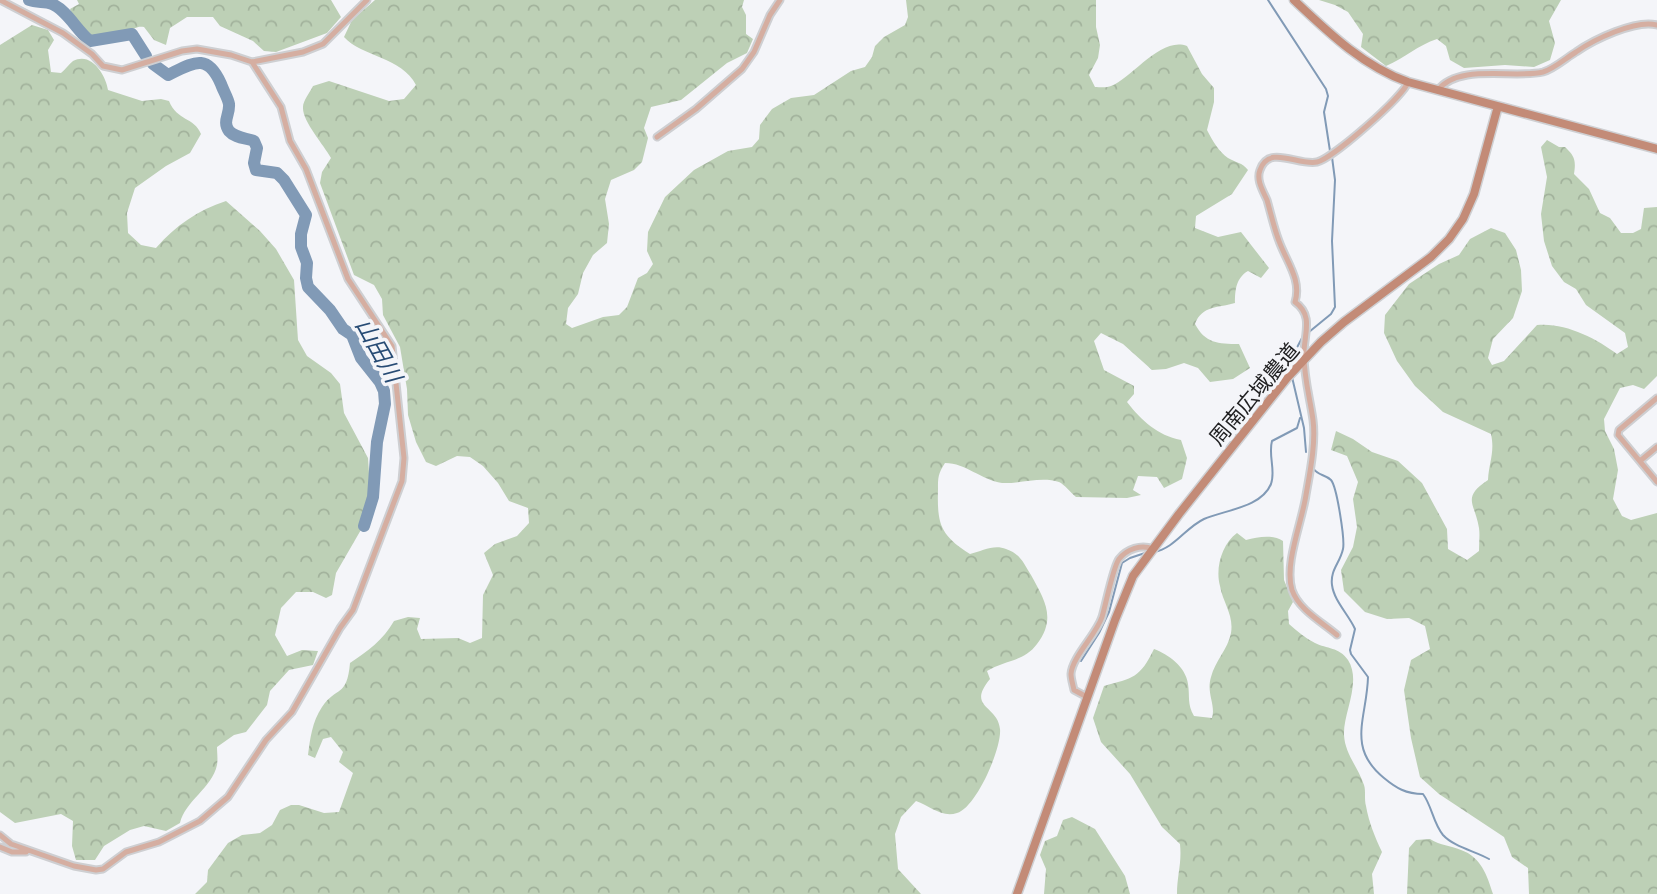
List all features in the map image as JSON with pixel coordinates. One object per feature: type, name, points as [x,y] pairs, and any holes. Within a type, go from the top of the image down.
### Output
[{"type":"street","points":[[0,0],[63,33],[92,54],[103,66],[122,70],[182,51],[197,49],[252,62],[279,58],[323,44],[367,0]]},
{"type":"street","points":[[657,137],[696,109],[749,61],[770,15],[780,0]]},
{"type":"street","points":[[1299,2],[1370,65],[1385,74],[1657,149]]},
{"type":"street","points":[[1438,90],[1450,80],[1468,75],[1541,72],[1598,39],[1636,26],[1657,25]]},
{"type":"street","points":[[0,835],[12,844],[74,866],[103,869],[126,852],[159,842],[200,821],[228,797],[266,740],[292,712],[353,610],[402,481],[404,458],[392,346],[348,279],[306,169],[290,141],[281,107],[252,62]]},
{"type":"street","points":[[1338,635],[1298,604],[1290,579],[1306,496],[1312,445],[1313,422],[1305,358],[1307,319],[1295,302],[1297,285],[1258,177],[1263,163],[1268,159],[1282,157],[1316,162],[1335,154],[1381,113],[1406,88],[1408,82]]},
{"type":"street","name":"周南広域農道","points":[[1017,894],[1133,576],[1305,358],[1344,322],[1431,257],[1449,239],[1463,219],[1474,194],[1498,106]]},
{"type":"street","points":[[1657,398],[1619,430],[1618,435],[1657,482]]},
{"type":"street","points":[[1640,461],[1657,447]]},
{"type":"street","points":[[1087,697],[1074,690],[1072,674],[1076,661],[1101,619],[1115,568],[1124,554],[1134,549],[1142,547],[1153,550]]},
{"type":"street","points":[[0,848],[12,852],[33,852]]},
{"type":"green space","points":[[77,0],[331,0],[341,17],[327,33],[276,52],[264,51],[253,41],[220,26],[213,17],[187,17],[170,28],[166,45],[154,40],[144,27],[108,38],[86,33],[74,19],[70,9],[79,4]]},
{"type":"green space","points":[[375,0],[744,0],[742,7],[746,15],[746,34],[753,39],[747,53],[727,63],[681,100],[651,107],[644,128],[648,138],[642,162],[634,170],[611,180],[605,199],[609,224],[607,243],[593,255],[583,273],[578,294],[568,308],[566,324],[572,328],[603,317],[619,315],[627,307],[638,278],[647,273],[653,264],[647,251],[648,232],[665,197],[694,170],[728,151],[752,147],[759,139],[760,125],[772,109],[791,98],[814,95],[851,71],[865,67],[875,46],[884,37],[905,25],[908,17],[906,0],[1096,0],[1096,27],[1100,45],[1098,58],[1089,75],[1095,87],[1111,86],[1119,82],[1157,52],[1177,45],[1187,46],[1202,74],[1214,88],[1214,102],[1207,130],[1213,142],[1228,158],[1248,170],[1232,194],[1196,216],[1195,228],[1218,237],[1241,232],[1269,268],[1261,278],[1248,271],[1244,274],[1237,285],[1235,303],[1207,310],[1195,324],[1208,339],[1225,344],[1239,344],[1250,368],[1233,379],[1210,382],[1198,368],[1184,363],[1152,370],[1123,344],[1101,333],[1094,341],[1104,370],[1134,386],[1134,394],[1127,402],[1133,409],[1157,431],[1181,440],[1187,458],[1182,479],[1164,488],[1157,477],[1138,476],[1133,490],[1141,495],[1127,498],[1076,497],[1059,482],[1052,480],[1002,483],[960,466],[945,463],[938,481],[938,511],[942,528],[952,541],[970,554],[997,547],[1019,557],[1040,592],[1047,617],[1043,635],[1032,650],[1020,658],[987,671],[990,679],[981,696],[985,706],[998,721],[1000,738],[992,763],[972,800],[964,809],[952,814],[941,813],[916,801],[901,817],[895,834],[898,869],[921,894],[195,894],[207,882],[208,870],[228,843],[242,835],[260,833],[272,825],[280,810],[299,805],[324,813],[339,812],[353,773],[339,762],[343,752],[331,737],[323,739],[315,758],[308,755],[316,719],[327,701],[344,687],[350,663],[375,645],[394,621],[408,617],[420,618],[417,629],[421,639],[458,638],[470,643],[482,638],[483,595],[493,575],[484,553],[495,544],[517,536],[529,523],[528,508],[509,501],[483,466],[470,457],[457,456],[436,466],[426,462],[416,442],[408,415],[400,347],[383,315],[382,299],[374,285],[354,275],[320,183],[322,172],[331,158],[304,113],[304,102],[313,86],[329,81],[389,101],[404,99],[416,85],[401,68],[361,49],[344,37],[352,20]]},
{"type":"green space","points":[[1319,0],[1561,0],[1549,21],[1555,43],[1550,60],[1534,67],[1505,65],[1464,68],[1450,60],[1446,46],[1437,39],[1386,66],[1361,47],[1363,34],[1348,12]]},
{"type":"green space","points":[[32,25],[48,30],[54,40],[48,50],[51,72],[61,73],[73,61],[86,59],[97,66],[108,90],[142,101],[169,101],[176,112],[198,129],[201,134],[190,153],[135,188],[127,213],[128,233],[141,245],[156,248],[188,220],[226,201],[260,231],[276,249],[294,280],[298,340],[307,356],[331,373],[340,384],[344,413],[368,458],[370,488],[362,528],[336,573],[332,595],[326,598],[313,592],[296,592],[281,608],[275,635],[287,656],[302,650],[318,651],[313,665],[289,670],[270,691],[267,705],[246,732],[234,735],[217,747],[214,773],[187,808],[180,823],[166,831],[144,826],[130,830],[104,846],[95,860],[76,860],[72,846],[73,821],[61,814],[15,823],[0,812],[0,45]]},
{"type":"green space","points":[[1547,140],[1559,147],[1565,147],[1571,153],[1575,162],[1574,174],[1589,189],[1600,213],[1610,218],[1621,233],[1633,233],[1641,229],[1644,208],[1657,207],[1657,376],[1644,389],[1633,385],[1620,388],[1604,419],[1605,431],[1614,449],[1618,470],[1613,499],[1622,516],[1631,520],[1657,513],[1657,894],[1529,894],[1528,868],[1512,857],[1504,837],[1439,794],[1420,777],[1404,690],[1411,660],[1430,649],[1425,626],[1409,618],[1387,619],[1365,612],[1344,591],[1341,570],[1353,547],[1357,527],[1353,499],[1358,482],[1347,456],[1331,450],[1336,431],[1372,452],[1398,461],[1422,483],[1447,529],[1448,549],[1467,560],[1479,551],[1479,528],[1472,497],[1488,480],[1492,452],[1491,434],[1443,412],[1415,386],[1397,361],[1384,333],[1385,315],[1409,284],[1439,264],[1459,255],[1470,239],[1491,228],[1505,233],[1516,250],[1522,291],[1513,318],[1493,339],[1488,358],[1492,365],[1504,361],[1537,325],[1558,326],[1579,332],[1617,354],[1628,347],[1625,333],[1586,305],[1576,289],[1564,282],[1552,266],[1544,241],[1541,214],[1547,177],[1541,147]]},
{"type":"green space","points":[[1237,533],[1246,540],[1270,537],[1283,541],[1284,580],[1293,602],[1288,611],[1289,624],[1311,641],[1341,653],[1352,669],[1353,688],[1344,735],[1364,785],[1369,818],[1382,852],[1372,874],[1374,894],[1177,894],[1180,844],[1162,827],[1130,774],[1101,742],[1093,718],[1104,686],[1135,675],[1154,649],[1165,654],[1184,672],[1190,708],[1194,716],[1212,718],[1211,677],[1232,627],[1220,586],[1219,564],[1227,543]]},
{"type":"green space","points":[[1072,817],[1095,829],[1125,876],[1130,894],[1044,894],[1046,869],[1040,855],[1045,841],[1057,836],[1063,820]]},
{"type":"green space","points":[[1430,839],[1474,857],[1486,874],[1493,894],[1407,894],[1409,848],[1416,840]]},
{"type":"waterway","name":"山田川","points":[[29,0],[57,7],[90,41],[132,34],[146,56]]},
{"type":"waterway","points":[[1268,0],[1326,89],[1328,96],[1324,112],[1330,151]]},
{"type":"waterway","name":"山田川","points":[[153,64],[168,75],[192,64],[199,63],[210,67],[216,74],[228,102],[226,124],[229,131],[254,141],[257,148],[254,163],[256,170],[277,173],[306,215],[301,247],[307,263],[308,287],[330,310],[343,329],[352,335],[361,358],[384,391],[385,404],[377,442],[373,497],[364,526]]},
{"type":"waterway","points":[[1309,332],[1331,314],[1335,307],[1332,241],[1335,180],[1332,157]]},
{"type":"waterway","points":[[1291,368],[1292,357],[1302,338]]},
{"type":"waterway","points":[[1292,377],[1304,428],[1306,452]]},
{"type":"waterway","points":[[1154,552],[1168,546],[1204,519],[1251,503],[1266,492],[1272,479],[1272,441],[1297,428],[1300,418]]},
{"type":"waterway","points":[[1313,468],[1331,480],[1338,503],[1343,549],[1332,575],[1332,585],[1355,629],[1351,654],[1368,677],[1361,731],[1365,755],[1372,766],[1393,785],[1406,792],[1423,794],[1443,835],[1459,846],[1489,859]]},
{"type":"waterway","points":[[1081,661],[1109,612],[1122,563],[1145,553]]}]
